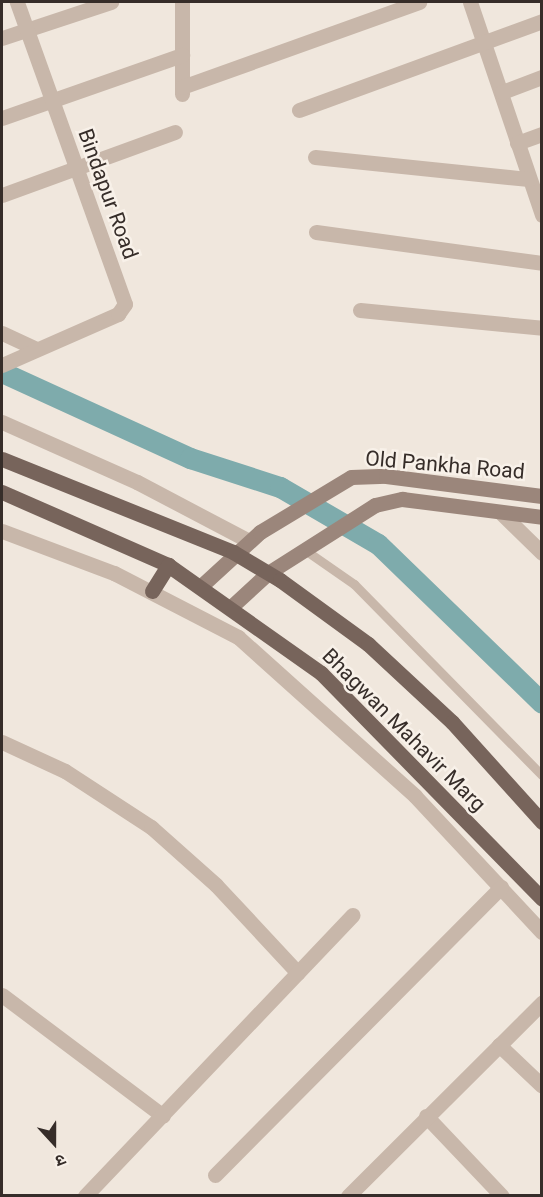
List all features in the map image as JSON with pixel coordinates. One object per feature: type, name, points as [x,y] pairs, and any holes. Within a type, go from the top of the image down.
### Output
[{"type":"main road","name":"Bhagwan Mahavir Marg","points":[[2,459],[233,552],[268,573],[368,644],[452,722],[542,822]]},
{"type":"main road","name":"Bhagwan Mahavir Marg","points":[[2,492],[168,565],[231,607],[321,673],[542,899]]},
{"type":"main road","points":[[152,591],[168,565]]},
{"type":"street","name":"Bindapur Road","points":[[17,2],[126,304],[118,314],[36,349]]},
{"type":"street","points":[[2,38],[111,2]]},
{"type":"street","points":[[182,2],[182,92],[419,2]]},
{"type":"street","points":[[470,2],[541,209]]},
{"type":"street","points":[[299,110],[542,21]]},
{"type":"street","points":[[2,118],[182,55]]},
{"type":"street","points":[[502,92],[542,77]]},
{"type":"street","points":[[2,195],[175,132]]},
{"type":"street","points":[[517,142],[542,134]]},
{"type":"street","points":[[315,157],[530,179]]},
{"type":"street","points":[[316,232],[542,263]]},
{"type":"street","points":[[360,310],[542,328]]},
{"type":"street","points":[[2,333],[36,349]]},
{"type":"street","points":[[7,362],[36,349]]},
{"type":"street","points":[[2,422],[137,482],[249,541]]},
{"type":"street","name":"Old Pankha Road","points":[[200,587],[233,552],[286,516],[351,477],[386,476],[542,495]]},
{"type":"street","name":"Old Pankha Road","points":[[231,607],[268,573],[375,505],[402,499],[542,517]]},
{"type":"street","points":[[500,512],[542,553]]},
{"type":"street","points":[[2,531],[152,591],[223,626],[269,661],[415,796],[542,932]]},
{"type":"street","points":[[2,742],[65,771],[159,833],[298,973]]},
{"type":"street","points":[[215,1175],[501,887]]},
{"type":"street","points":[[85,1196],[353,915]]},
{"type":"street","points":[[2,995],[163,1116]]},
{"type":"street","points":[[348,1196],[542,1003]]},
{"type":"street","points":[[499,1045],[542,1086]]},
{"type":"street","points":[[426,1116],[502,1196]]},
{"type":"lane","points":[[305,550],[354,584],[542,775]]},
{"type":"waterway","points":[[2,372],[190,458],[280,487],[378,544],[542,703]]}]
